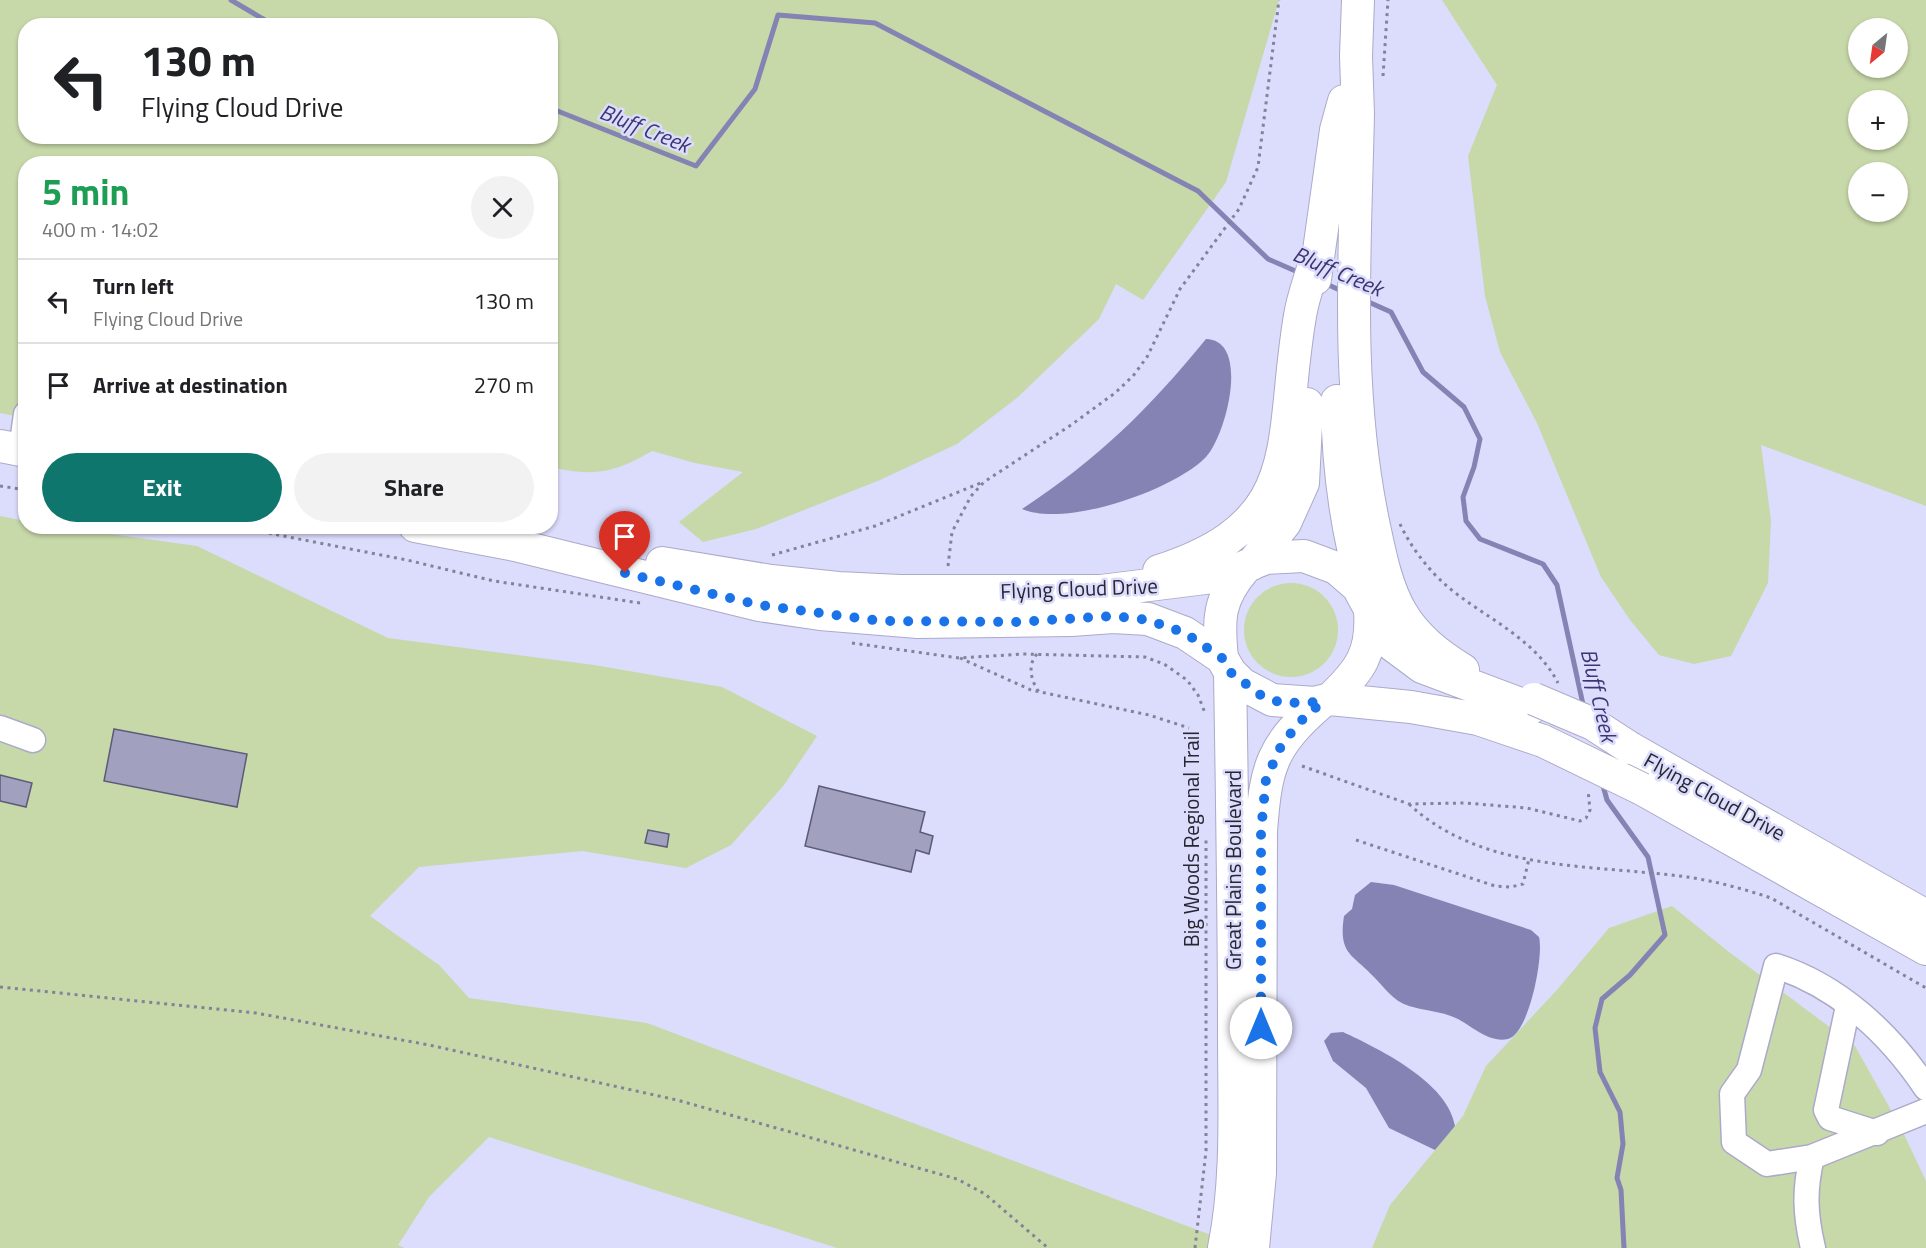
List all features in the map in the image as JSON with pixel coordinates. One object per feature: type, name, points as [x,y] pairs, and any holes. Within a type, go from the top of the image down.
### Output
[{"type":"main road","points":[[1226,665],[1220,610],[1229,590],[1285,524],[1303,483],[1358,114],[1356,56],[1358,0]]},
{"type":"main road","points":[[1356,56],[1336,130],[1316,258],[1300,314],[1324,350],[1358,429],[1371,513],[1390,586],[1400,611],[1411,627],[1443,657],[1466,672],[1542,699]]},
{"type":"main road","points":[[984,591],[1131,578],[1194,560],[1233,537],[1258,513],[1277,477],[1283,453],[1324,350]]},
{"type":"main road","points":[[1324,350],[1338,436],[1350,545],[1368,606],[1371,631],[1365,658],[1349,681],[1326,700]]},
{"type":"main road","name":"Flying Cloud Drive","points":[[475,534],[812,586],[947,591],[1101,591],[1164,585],[1221,576],[1266,558],[1293,555],[1316,558],[1344,574],[1358,587],[1387,642],[1413,662],[1542,699],[1593,724],[1630,748],[1926,916]]},
{"type":"main road","name":"Flying Cloud Drive","points":[[505,538],[691,590],[759,605],[820,614],[918,622],[1071,620],[1113,616],[1148,620],[1185,633],[1226,665],[1242,684],[1272,700],[1293,704],[1326,700],[1447,713],[1478,719],[1543,741],[1642,789],[1926,949]]},
{"type":"main road","name":"Great Plains Boulevard","points":[[1224,1248],[1232,1194],[1234,1126],[1234,893],[1226,665]]},
{"type":"main road","name":"Great Plains Boulevard","points":[[1253,1248],[1260,1173],[1261,831],[1266,779],[1282,744],[1301,721],[1326,700]]},
{"type":"street","points":[[0,728],[33,740]]},
{"type":"street","points":[[1926,1088],[1907,1060],[1876,1027],[1827,988],[1776,966],[1749,1070],[1732,1094],[1734,1142],[1767,1164],[1812,1156],[1876,1133],[1926,1111]]},
{"type":"street","points":[[1848,1006],[1826,1110],[1830,1118],[1876,1133]]},
{"type":"street","points":[[1812,1156],[1805,1186],[1807,1222],[1813,1248]]},
{"type":"path","points":[[768,556],[886,522],[985,481],[1071,425],[1115,393],[1133,376],[1147,357],[1180,289],[1239,209],[1258,167],[1279,0]]},
{"type":"path","points":[[947,591],[952,532],[971,496],[985,481]]},
{"type":"path","points":[[0,486],[18,489]]},
{"type":"path","points":[[1398,520],[1407,539],[1445,585],[1535,651],[1554,675],[1542,699]]},
{"type":"path","points":[[273,534],[407,560],[494,581],[651,605]]},
{"type":"path","points":[[851,643],[959,658]]},
{"type":"path","points":[[1037,654],[1031,663],[1032,675],[1041,693]]},
{"type":"path","name":"Big Woods Regional Trail","points":[[959,658],[1037,654],[1136,656],[1154,660],[1187,680],[1198,695],[1206,719]]},
{"type":"path","name":"Big Woods Regional Trail","points":[[959,658],[1006,681],[1041,693],[1149,716],[1189,728]]},
{"type":"path","points":[[1302,766],[1409,804],[1465,803],[1527,808],[1582,820],[1588,817],[1590,810],[1587,782]]},
{"type":"path","points":[[1409,804],[1427,821],[1467,841],[1529,859],[1614,871],[1688,877],[1743,888],[1771,898],[1926,988]]},
{"type":"path","name":"Big Woods Regional Trail","points":[[1195,1248],[1206,1151],[1206,836]]},
{"type":"path","points":[[1356,840],[1495,886],[1511,887],[1523,884],[1529,859]]},
{"type":"path","points":[[0,987],[256,1013],[311,1022],[429,1045],[677,1100],[957,1179],[985,1194],[1048,1248]]},
{"type":"green space","points":[[0,0],[1279,0],[1226,182],[1143,300],[1116,284],[1099,319],[1018,397],[957,444],[880,480],[756,529],[703,542],[679,522],[743,472],[695,463],[652,451],[627,464],[603,471],[579,472],[558,468],[558,156],[18,156],[18,417],[0,413]]},
{"type":"green space","points":[[1442,0],[1926,0],[1926,506],[1761,445],[1771,520],[1768,583],[1731,656],[1694,664],[1659,655],[1630,620],[1601,577],[1537,423],[1500,352],[1485,296],[1468,156],[1497,85]]},
{"type":"green space","points":[[0,516],[18,520],[18,534],[110,534],[197,546],[388,638],[594,665],[722,687],[817,736],[784,785],[731,845],[686,868],[582,851],[419,867],[370,916],[439,965],[469,998],[647,1023],[1235,1244],[1231,1248],[837,1248],[489,1137],[429,1197],[398,1245],[405,1248],[0,1248]]},
{"type":"green space","points":[[1291,583],[1309,586],[1324,597],[1335,612],[1338,630],[1335,648],[1324,663],[1309,674],[1291,677],[1273,674],[1258,663],[1247,648],[1244,630],[1247,612],[1258,597],[1273,586]]},
{"type":"green space","points":[[1672,906],[1729,952],[1855,1046],[1901,1128],[1926,1181],[1926,1248],[1372,1248],[1390,1205],[1463,1116],[1486,1066],[1556,991],[1609,928]]},
{"type":"water","points":[[1206,339],[1220,343],[1228,355],[1231,371],[1227,411],[1214,446],[1206,457],[1170,482],[1118,503],[1065,514],[1041,514],[1022,509],[1099,452],[1143,411]]},
{"type":"water","points":[[1371,882],[1394,885],[1531,930],[1539,937],[1539,960],[1533,993],[1528,1010],[1516,1034],[1508,1039],[1494,1039],[1452,1016],[1403,1004],[1349,953],[1343,939],[1344,916],[1352,909],[1355,895]]},
{"type":"water","points":[[1343,1032],[1410,1069],[1440,1095],[1450,1110],[1455,1126],[1435,1150],[1389,1128],[1366,1088],[1333,1061],[1324,1041],[1331,1033]]},
{"type":"building","points":[[114,729],[247,754],[237,807],[104,781]]},
{"type":"building","points":[[0,775],[32,783],[26,807],[0,801]]},
{"type":"building","points":[[819,786],[925,812],[920,832],[933,836],[929,854],[916,850],[911,872],[805,846]]},
{"type":"building","points":[[648,830],[669,834],[667,847],[645,843]]},
{"type":"waterway","name":"Bluff Creek","points":[[231,0],[261,18]]},
{"type":"waterway","name":"Bluff Creek","points":[[558,111],[696,166],[755,89],[778,15],[875,23],[1198,191],[1268,259],[1300,273]]},
{"type":"waterway","name":"Bluff Creek","points":[[1322,282],[1344,292]]},
{"type":"waterway","name":"Bluff Creek","points":[[1364,300],[1391,312],[1423,372],[1464,407],[1480,439],[1474,467],[1463,497],[1466,521],[1480,539],[1543,564],[1557,585],[1584,709]]},
{"type":"waterway","name":"Bluff Creek","points":[[1602,782],[1607,800],[1648,857],[1665,935],[1630,975],[1602,999],[1595,1028],[1600,1072],[1620,1112],[1623,1144],[1617,1178],[1621,1190],[1624,1248]]},
{"type":"route","points":[[625,573],[759,605],[881,621],[1017,622],[1113,616],[1148,620],[1169,625],[1185,633],[1222,658],[1230,672],[1242,684],[1262,696],[1282,703],[1315,704],[1322,702],[1301,721],[1282,744],[1268,770],[1266,779],[1261,831],[1261,1028]]}]
